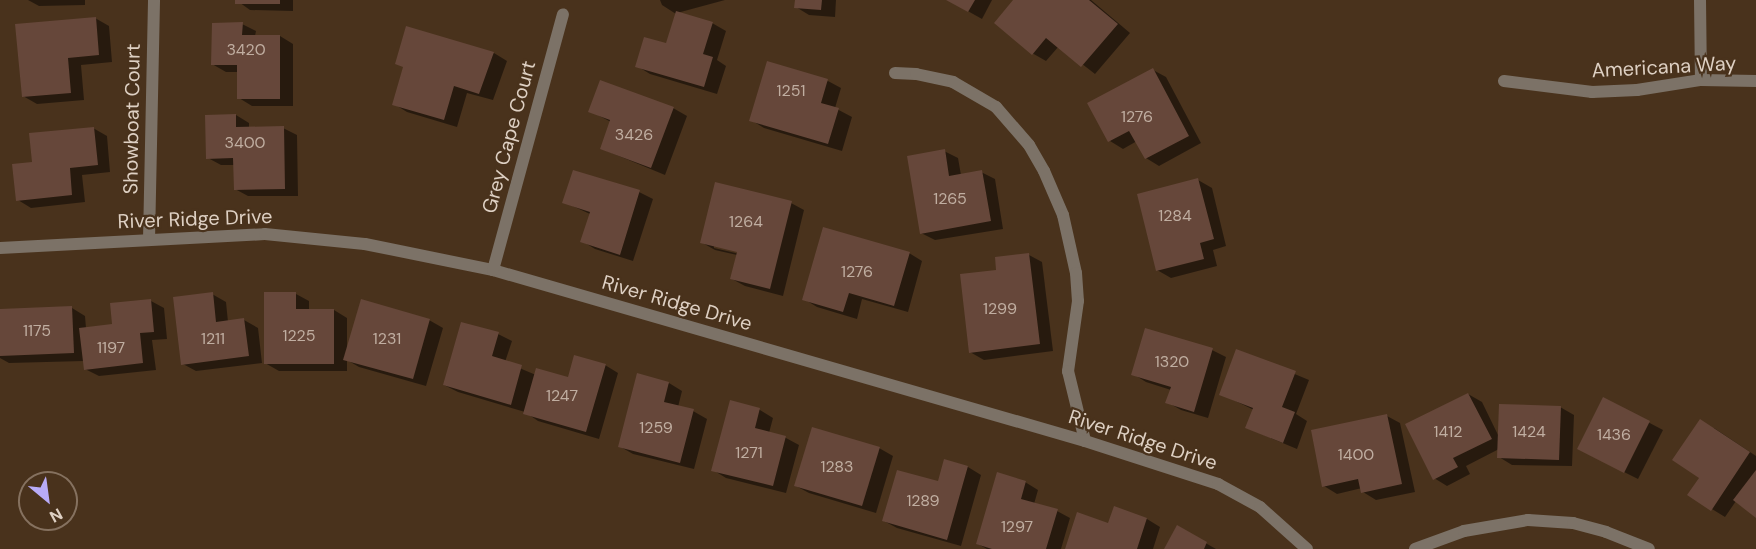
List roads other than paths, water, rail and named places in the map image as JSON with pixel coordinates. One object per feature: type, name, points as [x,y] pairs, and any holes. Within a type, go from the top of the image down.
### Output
[{"type":"street","name":"Showboat Court","points":[[149,240],[154,0]]},
{"type":"street","points":[[1700,0],[1701,80]]},
{"type":"street","name":"Grey Cape Court","points":[[493,270],[563,14]]},
{"type":"street","points":[[895,73],[916,74],[953,82],[996,107],[1029,145],[1044,171],[1063,215],[1076,273],[1078,301],[1068,371],[1084,441]]},
{"type":"street","name":"Americana Way","points":[[1504,81],[1592,92],[1637,90],[1701,80],[1756,81]]},
{"type":"street","name":"River Ridge Drive","points":[[0,248],[265,234],[365,244],[493,270],[1084,441],[1218,484],[1260,507],[1308,549]]},
{"type":"street","points":[[1415,549],[1464,531],[1528,520],[1573,523],[1606,532],[1649,549]]}]
